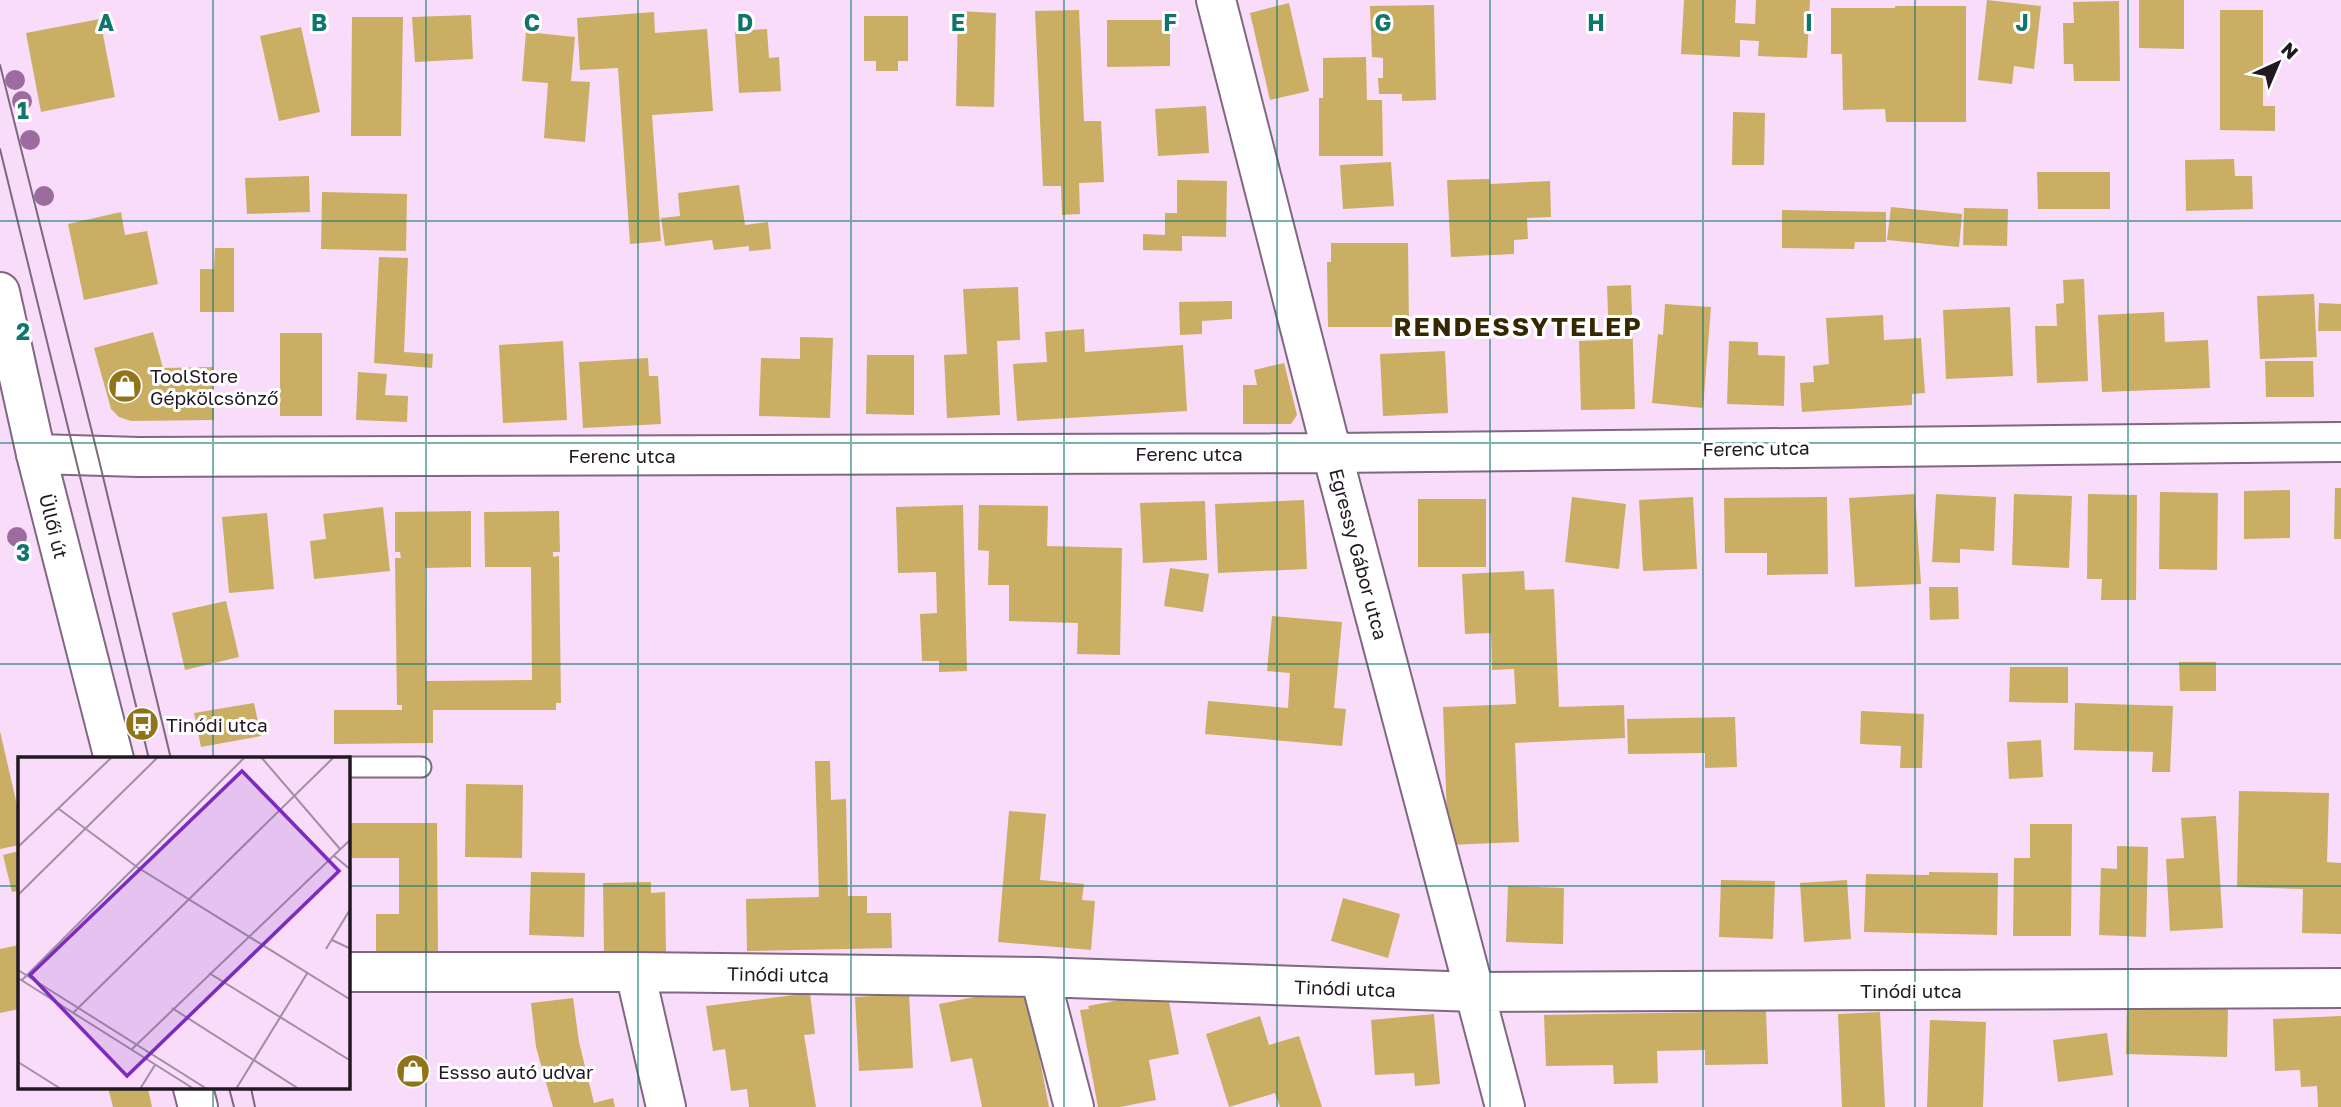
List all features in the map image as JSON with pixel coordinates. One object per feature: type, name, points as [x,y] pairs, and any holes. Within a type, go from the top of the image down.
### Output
[{"type":"street","name":"Egressy Gábor utca","points":[[1216,0],[1332,453],[1505,1107]]},
{"type":"street","name":"Üllői út","points":[[0,292],[36,454],[113,757]]},
{"type":"street","name":"Ferenc utca","points":[[36,454],[139,457],[1332,453],[2341,442]]},
{"type":"street","name":"Tinódi utca","points":[[350,972],[1040,977],[1476,992],[2341,988]]},
{"type":"street","points":[[635,972],[666,1107]]},
{"type":"street","points":[[1040,977],[1074,1107]]},
{"type":"street","points":[[194,1090],[198,1107]]},
{"type":"lane","points":[[350,766],[421,767]]},
{"type":"building","points":[[1684,0],[1736,0],[1735,23],[1755,24],[1756,0],[1810,0],[1807,58],[1758,56],[1759,41],[1740,40],[1740,57],[1681,54]]},
{"type":"building","points":[[1987,0],[2041,6],[2034,69],[2014,66],[2012,84],[1978,80]]},
{"type":"building","points":[[2139,0],[2184,0],[2184,49],[2139,48]]},
{"type":"building","points":[[2119,1],[2120,81],[2074,81],[2073,64],[2064,64],[2063,23],[2074,23],[2073,2]]},
{"type":"building","points":[[1289,3],[1309,91],[1270,100],[1250,13]]},
{"type":"building","points":[[1434,5],[1436,100],[1402,101],[1402,94],[1379,94],[1378,78],[1383,78],[1383,58],[1372,57],[1370,6]]},
{"type":"building","points":[[1966,6],[1966,122],[1886,122],[1885,109],[1843,110],[1842,54],[1831,54],[1831,8]]},
{"type":"building","points":[[1079,10],[1084,121],[1101,121],[1104,182],[1079,183],[1080,214],[1062,215],[1061,186],[1043,186],[1035,11]]},
{"type":"building","points":[[2220,10],[2263,10],[2263,106],[2275,106],[2275,131],[2220,130]]},
{"type":"building","points":[[958,11],[996,13],[994,107],[956,106]]},
{"type":"building","points":[[654,12],[655,33],[707,29],[713,111],[652,115],[661,241],[630,244],[618,68],[580,70],[577,18]]},
{"type":"building","points":[[471,15],[473,59],[415,62],[412,17]]},
{"type":"building","points":[[864,16],[908,16],[908,61],[898,61],[898,71],[876,71],[876,61],[864,61]]},
{"type":"building","points":[[352,17],[403,17],[401,136],[351,136]]},
{"type":"building","points":[[100,19],[115,97],[41,112],[26,33]]},
{"type":"building","points":[[1107,20],[1170,20],[1170,66],[1107,67]]},
{"type":"building","points":[[301,27],[320,112],[279,121],[260,36]]},
{"type":"building","points":[[767,29],[769,58],[779,57],[781,91],[739,93],[735,31]]},
{"type":"building","points":[[526,32],[575,37],[571,81],[590,82],[585,142],[544,138],[548,83],[522,81]]},
{"type":"building","points":[[1366,57],[1367,100],[1382,100],[1383,156],[1319,156],[1319,98],[1323,98],[1323,58]]},
{"type":"building","points":[[1206,106],[1209,153],[1158,156],[1155,109]]},
{"type":"building","points":[[1733,112],[1765,113],[1764,165],[1732,165]]},
{"type":"building","points":[[2234,159],[2235,176],[2252,176],[2253,209],[2186,211],[2185,160]]},
{"type":"building","points":[[1391,162],[1394,206],[1343,209],[1340,165]]},
{"type":"building","points":[[2037,172],[2110,172],[2110,209],[2038,209]]},
{"type":"building","points":[[309,176],[310,212],[247,214],[245,178]]},
{"type":"building","points":[[1489,179],[1490,184],[1550,181],[1551,217],[1527,218],[1528,239],[1514,240],[1514,254],[1451,257],[1447,180]]},
{"type":"building","points":[[1177,180],[1227,181],[1226,237],[1182,236],[1182,251],[1143,250],[1143,234],[1165,235],[1165,213],[1177,213]]},
{"type":"building","points":[[739,185],[745,225],[768,222],[771,249],[749,251],[749,246],[714,250],[712,240],[665,246],[661,218],[680,216],[678,193]]},
{"type":"building","points":[[322,192],[407,194],[406,251],[321,249]]},
{"type":"building","points":[[1891,207],[1962,214],[1959,247],[1887,240]]},
{"type":"building","points":[[1964,208],[2008,209],[2007,246],[1963,245]]},
{"type":"building","points":[[1782,210],[1886,212],[1886,242],[1855,242],[1854,249],[1782,248]]},
{"type":"building","points":[[121,212],[125,235],[147,231],[158,284],[84,300],[68,224]]},
{"type":"building","points":[[1331,243],[1408,243],[1409,327],[1328,327],[1327,262],[1331,262]]},
{"type":"building","points":[[215,248],[234,248],[234,312],[200,312],[200,269],[214,269]]},
{"type":"building","points":[[379,257],[408,258],[404,352],[433,354],[432,368],[374,363]]},
{"type":"building","points":[[2084,279],[2088,381],[2037,383],[2035,326],[2057,326],[2056,304],[2064,303],[2063,280]]},
{"type":"building","points":[[1631,285],[1635,409],[1581,410],[1579,341],[1609,340],[1607,286]]},
{"type":"building","points":[[1018,287],[1020,340],[997,341],[1000,415],[947,418],[944,355],[967,354],[963,289]]},
{"type":"building","points":[[2314,294],[2317,357],[2260,359],[2257,296]]},
{"type":"building","points":[[1232,301],[1232,319],[1202,321],[1202,334],[1180,335],[1179,302]]},
{"type":"building","points":[[2319,303],[2341,304],[2341,331],[2318,331]]},
{"type":"building","points":[[1665,304],[1711,307],[1703,408],[1652,403],[1658,334],[1663,335]]},
{"type":"building","points":[[2010,307],[2013,376],[1946,379],[1943,310]]},
{"type":"building","points":[[2164,312],[2165,342],[2208,340],[2210,388],[2102,392],[2098,315]]},
{"type":"building","points":[[1883,315],[1884,340],[1921,338],[1925,393],[1912,394],[1912,405],[1802,412],[1800,383],[1814,382],[1813,366],[1829,364],[1826,318]]},
{"type":"building","points":[[1084,329],[1085,352],[1183,345],[1187,411],[1017,421],[1013,364],[1047,362],[1045,332]]},
{"type":"building","points":[[153,332],[163,368],[213,367],[214,420],[131,421],[119,417],[111,409],[94,348]]},
{"type":"building","points":[[280,333],[322,333],[322,416],[280,416]]},
{"type":"building","points":[[800,337],[833,338],[830,418],[759,416],[761,358],[800,359]]},
{"type":"building","points":[[563,341],[567,420],[503,423],[499,345]]},
{"type":"building","points":[[1729,341],[1758,342],[1758,355],[1785,356],[1784,406],[1727,404]]},
{"type":"building","points":[[1445,351],[1448,413],[1383,416],[1380,354]]},
{"type":"building","points":[[867,355],[914,355],[914,415],[866,414]]},
{"type":"building","points":[[648,358],[649,376],[658,376],[661,424],[583,428],[579,362]]},
{"type":"building","points":[[2265,361],[2313,361],[2314,397],[2266,397]]},
{"type":"building","points":[[1284,363],[1297,415],[1291,424],[1243,424],[1243,385],[1257,385],[1254,370]]},
{"type":"building","points":[[358,372],[387,374],[385,395],[408,396],[407,422],[356,420]]},
{"type":"building","points":[[2335,488],[2341,488],[2341,539],[2334,539]]},
{"type":"building","points":[[2290,490],[2290,538],[2244,539],[2244,491]]},
{"type":"building","points":[[2160,492],[2218,493],[2217,570],[2159,569]]},
{"type":"building","points":[[1915,494],[1921,584],[1855,587],[1849,498]]},
{"type":"building","points":[[1936,494],[1996,497],[1994,551],[1960,549],[1960,563],[1932,562]]},
{"type":"building","points":[[2014,494],[2072,496],[2069,568],[2012,565]]},
{"type":"building","points":[[2088,494],[2137,495],[2136,600],[2101,600],[2102,579],[2087,579]]},
{"type":"building","points":[[1572,497],[1626,504],[1619,569],[1565,562]]},
{"type":"building","points":[[1693,497],[1697,569],[1643,571],[1639,500]]},
{"type":"building","points":[[1827,497],[1828,574],[1767,575],[1767,553],[1725,553],[1724,498]]},
{"type":"building","points":[[1418,499],[1486,499],[1486,567],[1418,567]]},
{"type":"building","points":[[1304,500],[1307,569],[1218,573],[1215,504]]},
{"type":"building","points":[[1205,501],[1207,560],[1143,563],[1140,503]]},
{"type":"building","points":[[963,505],[967,671],[939,672],[939,661],[922,661],[920,614],[937,613],[936,572],[898,573],[896,507]]},
{"type":"building","points":[[979,505],[1048,506],[1047,546],[1122,548],[1120,655],[1077,654],[1078,623],[1009,621],[1009,585],[988,585],[989,551],[978,550]]},
{"type":"building","points":[[383,507],[390,571],[314,579],[310,541],[326,539],[323,514]]},
{"type":"building","points":[[471,511],[471,567],[425,568],[426,681],[532,680],[531,567],[485,567],[484,512],[559,511],[560,552],[553,552],[553,557],[559,556],[561,703],[556,703],[556,710],[433,710],[433,743],[334,744],[334,710],[402,710],[402,705],[397,705],[395,558],[401,558],[400,552],[395,552],[395,512]]},
{"type":"building","points":[[267,513],[274,589],[229,593],[222,517]]},
{"type":"building","points":[[1170,568],[1209,574],[1203,612],[1164,606]]},
{"type":"building","points":[[1524,571],[1525,590],[1554,589],[1559,707],[1624,705],[1625,738],[1515,743],[1519,842],[1448,845],[1443,707],[1516,704],[1514,669],[1492,670],[1491,633],[1465,634],[1462,574]]},
{"type":"building","points":[[1929,587],[1958,587],[1959,619],[1930,620]]},
{"type":"building","points":[[226,601],[239,657],[185,670],[172,613]]},
{"type":"building","points":[[1272,616],[1342,622],[1334,708],[1346,709],[1342,746],[1205,734],[1208,701],[1288,708],[1290,673],[1267,671]]},
{"type":"building","points":[[2179,662],[2216,662],[2216,691],[2180,691]]},
{"type":"building","points":[[2010,667],[2068,667],[2068,703],[2009,702]]},
{"type":"building","points":[[254,703],[261,736],[201,747],[194,713]]},
{"type":"building","points":[[2075,703],[2173,706],[2170,772],[2152,772],[2153,752],[2074,750]]},
{"type":"building","points":[[1861,711],[1924,714],[1922,768],[1900,768],[1901,746],[1860,744]]},
{"type":"building","points":[[1735,717],[1737,767],[1705,768],[1705,753],[1628,754],[1627,719]]},
{"type":"building","points":[[0,731],[18,810],[18,845],[0,849]]},
{"type":"building","points":[[2041,740],[2043,777],[2009,779],[2007,742]]},
{"type":"building","points":[[815,761],[830,761],[831,800],[846,799],[848,896],[867,896],[867,913],[891,913],[892,948],[747,951],[746,899],[819,897]]},
{"type":"building","points":[[466,784],[523,785],[522,858],[465,857]]},
{"type":"building","points":[[2239,791],[2329,793],[2327,862],[2341,863],[2341,934],[2302,933],[2303,889],[2237,887]]},
{"type":"building","points":[[1009,811],[1046,814],[1040,880],[1084,884],[1082,900],[1095,901],[1091,950],[998,942]]},
{"type":"building","points":[[2216,816],[2223,928],[2170,931],[2166,859],[2184,858],[2181,818]]},
{"type":"building","points":[[350,823],[437,823],[438,953],[376,954],[376,914],[399,914],[399,858],[350,858]]},
{"type":"building","points":[[2030,824],[2072,824],[2071,936],[2013,936],[2014,858],[2030,858]]},
{"type":"building","points":[[2117,846],[2148,847],[2146,937],[2099,935],[2101,868],[2117,869]]},
{"type":"building","points":[[18,851],[18,891],[12,892],[3,855]]},
{"type":"building","points":[[531,872],[585,873],[584,937],[529,935]]},
{"type":"building","points":[[1929,872],[1998,873],[1997,935],[1864,932],[1866,874],[1929,875]]},
{"type":"building","points":[[1721,880],[1775,881],[1773,939],[1719,937]]},
{"type":"building","points":[[1847,880],[1851,939],[1804,942],[1800,883]]},
{"type":"building","points":[[651,882],[651,893],[665,892],[666,953],[604,953],[603,883]]},
{"type":"building","points":[[1508,886],[1564,888],[1563,944],[1506,942]]},
{"type":"building","points":[[1343,898],[1400,914],[1388,958],[1331,941]]},
{"type":"building","points":[[18,945],[18,1009],[0,1013],[0,949]]},
{"type":"building","points":[[1026,987],[1049,1107],[982,1107],[972,1058],[951,1062],[939,1004]]},
{"type":"building","points":[[1167,991],[1179,1054],[1149,1060],[1156,1100],[1120,1107],[1098,1107],[1080,1010],[1089,1009],[1088,1006]]},
{"type":"building","points":[[810,993],[815,1034],[804,1035],[816,1107],[749,1107],[747,1089],[731,1091],[725,1049],[713,1051],[706,1006]]},
{"type":"building","points":[[909,994],[913,1068],[859,1071],[855,997]]},
{"type":"building","points":[[573,998],[579,1042],[594,1103],[613,1098],[615,1107],[553,1107],[536,1047],[531,1003]]},
{"type":"building","points":[[2127,1006],[2228,1008],[2227,1057],[2126,1054]]},
{"type":"building","points":[[1766,1011],[1768,1064],[1705,1065],[1705,1050],[1657,1051],[1658,1083],[1614,1084],[1613,1065],[1546,1066],[1544,1015]]},
{"type":"building","points":[[1880,1012],[1885,1107],[1842,1107],[1838,1014]]},
{"type":"building","points":[[1434,1014],[1440,1084],[1415,1086],[1414,1073],[1375,1075],[1371,1020]]},
{"type":"building","points":[[1260,1016],[1269,1045],[1299,1036],[1322,1107],[1280,1107],[1275,1093],[1229,1107],[1206,1034]]},
{"type":"building","points":[[2341,1016],[2341,1107],[2318,1107],[2317,1086],[2301,1087],[2300,1070],[2275,1071],[2273,1019]]},
{"type":"building","points":[[1930,1020],[1986,1022],[1983,1107],[1927,1107]]},
{"type":"building","points":[[2107,1033],[2113,1075],[2058,1082],[2053,1040]]},
{"type":"building","points":[[109,1090],[148,1090],[152,1107],[113,1107]]},
{"type":"tram line","points":[[0,65],[171,757]]},
{"type":"tram line","points":[[0,149],[149,757]]},
{"type":"tram line","points":[[230,1090],[234,1107]]},
{"type":"tram line","points":[[251,1090],[255,1107]]},
{"type":"place","name":"ToolStore Gépkölcsönző","points":[[125,386]]},
{"type":"place","name":"Tinódi utca","points":[[142,724]]},
{"type":"place","name":"Essso autó udvar","points":[[413,1071]]},
{"type":"district","name":"RENDESSYTELEP","points":[[1518,326]]}]
